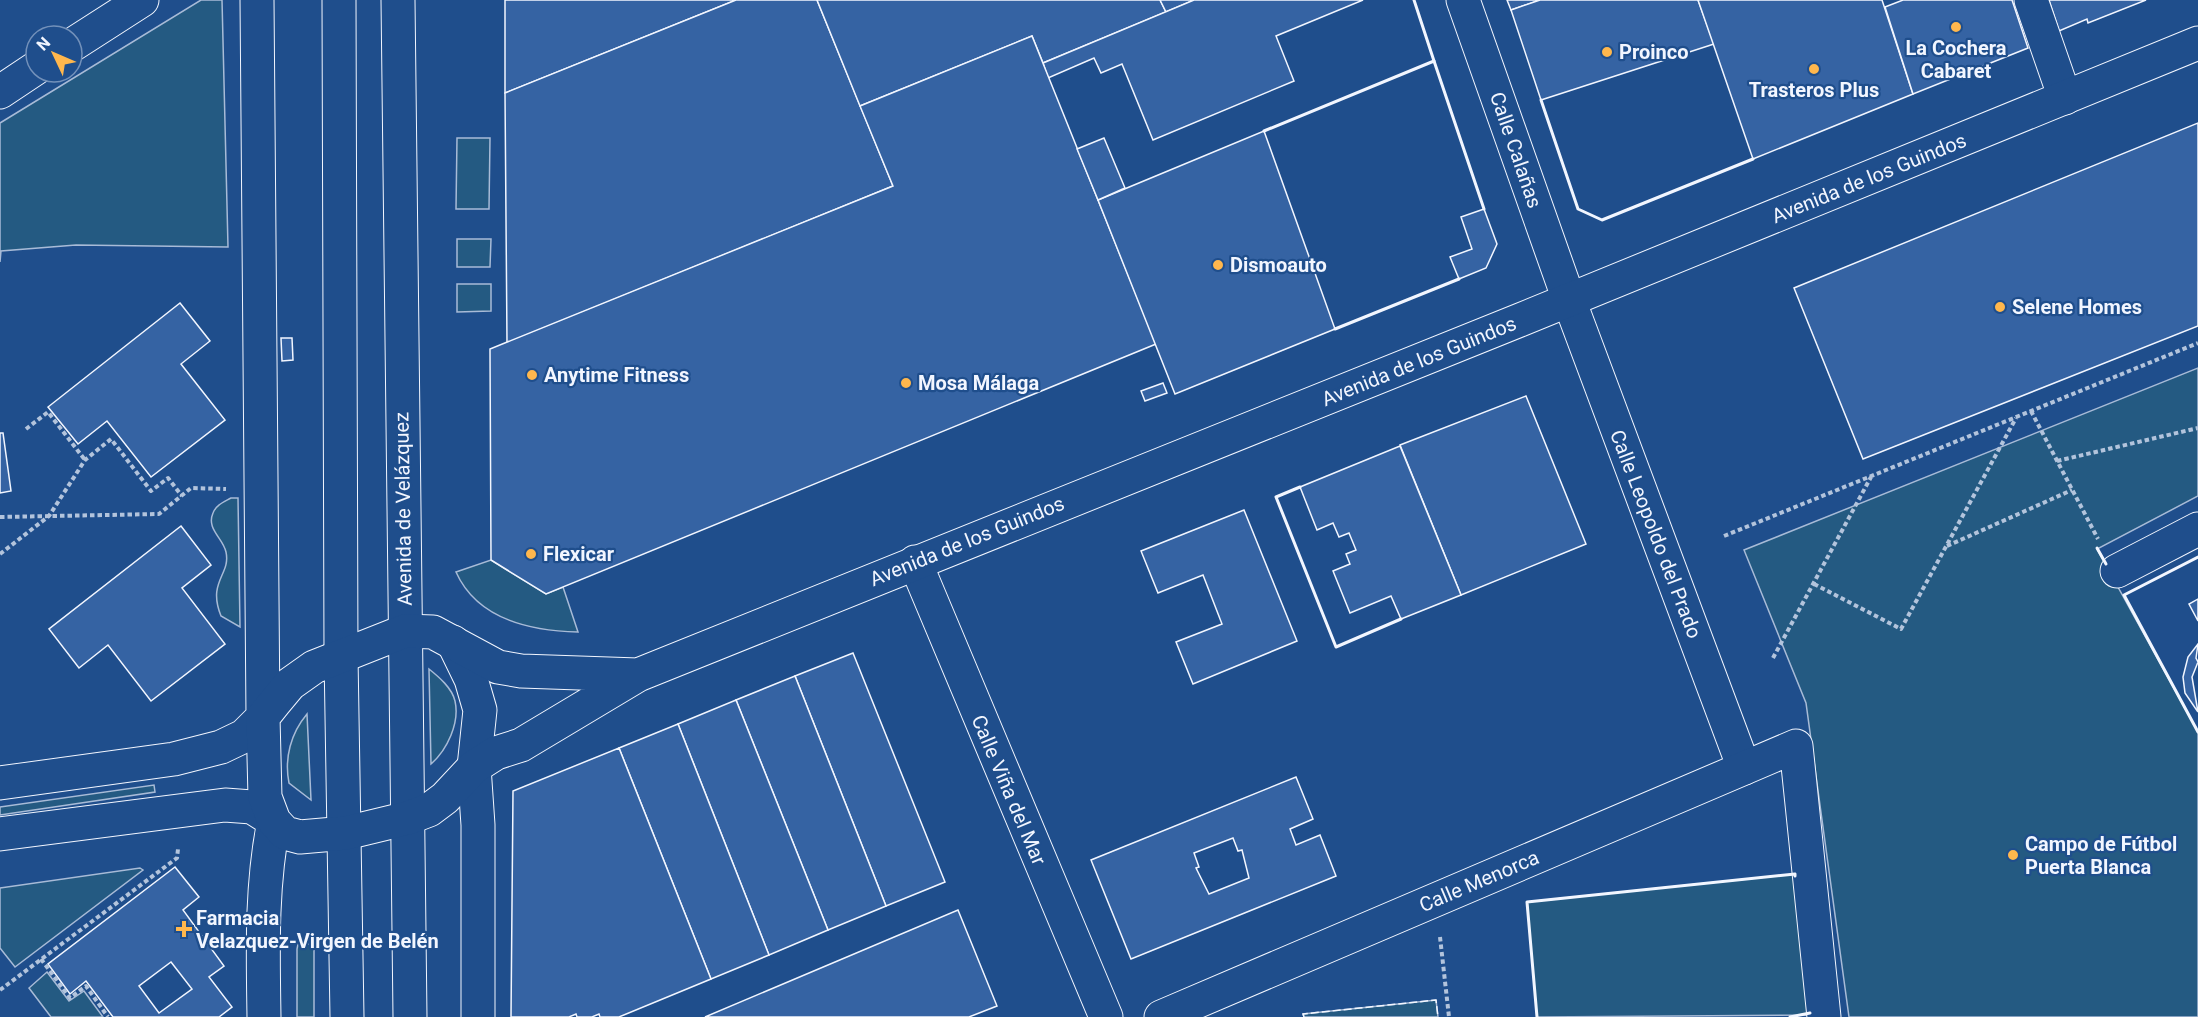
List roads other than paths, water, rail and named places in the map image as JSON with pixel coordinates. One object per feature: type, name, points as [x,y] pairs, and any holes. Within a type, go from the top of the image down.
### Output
[{"type":"main road","points":[[84,37],[142,0]]},
{"type":"main road","points":[[257,0],[263,717],[265,797],[274,821],[266,861],[263,908],[264,1017]]},
{"type":"main road","points":[[339,0],[341,656],[346,833],[347,1017]]},
{"type":"main road","name":"Avenida de Velázquez","points":[[398,0],[410,1017]]},
{"type":"main road","name":"Calle Calañas","points":[[1463,0],[1569,300]]},
{"type":"main road","points":[[2031,0],[2065,98]]},
{"type":"main road","name":"Avenida de los Guindos","points":[[0,834],[225,805],[252,807],[274,821],[285,833],[300,837],[346,833],[408,818],[429,810],[445,798],[474,767],[496,753],[521,745],[638,675],[2198,44]]},
{"type":"main road","points":[[0,92],[24,76]]},
{"type":"main road","name":"Calle Leopoldo del Prado","points":[[1569,300],[1743,768]]},
{"type":"main road","points":[[2116,571],[2198,529]]},
{"type":"main road","name":"Calle Viña del Mar","points":[[915,562],[1106,1017]]},
{"type":"main road","points":[[0,783],[174,759],[221,747],[244,736],[290,684],[314,667],[405,631]]},
{"type":"main road","name":"Avenida de los Guindos","points":[[405,631],[433,632],[498,667],[521,671],[638,675]]},
{"type":"main road","points":[[453,642],[471,679],[480,710],[474,767],[478,825],[478,1017]]},
{"type":"main road","name":"Calle Menorca","points":[[1161,1017],[1796,746],[1824,1017]]},
{"type":"place","name":"La Cochera Cabaret","points":[[1956,27]]},
{"type":"place","name":"Proinco","points":[[1607,52]]},
{"type":"place","name":"Trasteros Plus","points":[[1814,69]]},
{"type":"place","name":"Dismoauto","points":[[1218,265]]},
{"type":"place","name":"Selene Homes","points":[[2000,307]]},
{"type":"place","name":"Anytime Fitness","points":[[532,375]]},
{"type":"place","name":"Mosa Málaga","points":[[906,383]]},
{"type":"place","name":"Flexicar","points":[[531,554]]},
{"type":"place","name":"Campo de Fútbol Puerta Blanca","points":[[2013,855]]},
{"type":"place","name":"Farmacia Velazquez-Virgen de Belén","points":[[184,929]]}]
